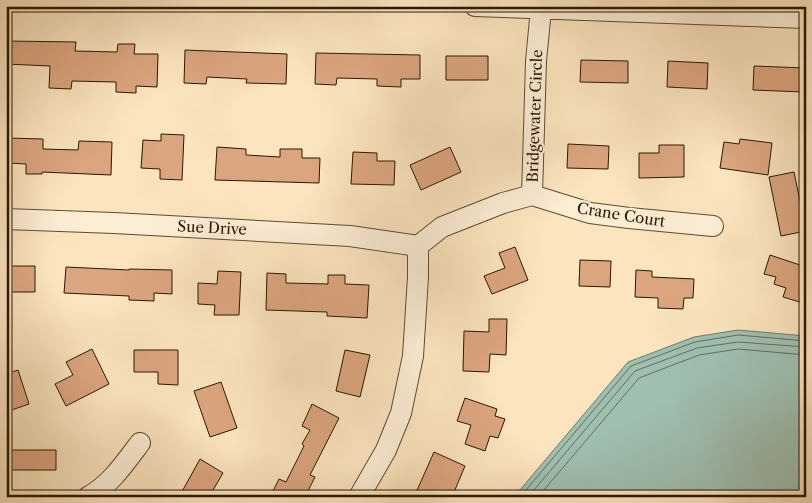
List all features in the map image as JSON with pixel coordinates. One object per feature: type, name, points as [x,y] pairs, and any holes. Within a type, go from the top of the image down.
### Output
[{"type":"street","points":[[475,6],[806,18]]},
{"type":"street","name":"Bridgewater Circle","points":[[418,246],[442,227],[503,203],[532,195],[536,61],[541,9]]},
{"type":"street","name":"Crane Court","points":[[532,195],[590,213],[713,226]]},
{"type":"street","name":"Sue Drive","points":[[6,219],[350,236],[418,246]]},
{"type":"street","points":[[359,497],[386,450],[401,413],[414,356],[418,246]]},
{"type":"street","points":[[88,497],[97,492],[111,479],[140,443]]},
{"type":"water","points":[[738,330],[806,336],[806,497],[514,497],[628,362],[694,337]]},
{"type":"building","points":[[6,41],[76,42],[75,51],[117,52],[118,44],[135,44],[134,54],[158,54],[157,87],[136,86],[136,93],[116,92],[116,82],[72,81],[71,89],[49,88],[50,66],[6,64]]},
{"type":"building","points":[[185,50],[287,54],[286,84],[246,83],[247,79],[207,77],[206,84],[184,83]]},
{"type":"building","points":[[316,53],[420,55],[420,79],[401,79],[401,87],[377,86],[377,79],[337,78],[336,85],[315,84]]},
{"type":"building","points":[[446,56],[488,56],[488,80],[446,80]]},
{"type":"building","points":[[581,60],[628,61],[628,83],[580,82]]},
{"type":"building","points":[[668,61],[708,63],[707,89],[667,87]]},
{"type":"building","points":[[754,66],[805,68],[804,92],[753,90]]},
{"type":"building","points":[[161,134],[184,135],[182,180],[160,179],[160,169],[141,168],[143,140],[161,141]]},
{"type":"building","points":[[7,138],[43,139],[43,149],[78,150],[79,141],[112,142],[111,175],[42,172],[42,174],[26,174],[26,164],[7,163]]},
{"type":"building","points":[[740,139],[772,143],[768,175],[720,168],[724,142],[739,144]]},
{"type":"building","points":[[568,144],[609,146],[608,169],[567,168]]},
{"type":"building","points":[[659,145],[684,145],[684,177],[639,178],[639,153],[659,153]]},
{"type":"building","points":[[217,147],[246,149],[246,155],[280,157],[280,149],[302,149],[302,158],[320,158],[319,183],[215,180]]},
{"type":"building","points":[[450,147],[461,172],[421,190],[410,165]]},
{"type":"building","points":[[353,152],[377,153],[377,161],[395,161],[394,185],[351,184]]},
{"type":"building","points":[[794,172],[806,231],[781,236],[769,177]]},
{"type":"building","points":[[515,247],[528,280],[492,294],[484,276],[505,268],[499,253]]},
{"type":"building","points":[[770,255],[806,267],[806,293],[803,303],[783,297],[786,288],[774,284],[776,277],[764,274]]},
{"type":"building","points":[[580,260],[611,261],[610,287],[579,286]]},
{"type":"building","points":[[6,266],[35,266],[35,292],[6,292]]},
{"type":"building","points":[[66,267],[172,270],[172,294],[154,293],[154,301],[129,300],[129,296],[64,293]]},
{"type":"building","points":[[636,270],[652,271],[652,277],[694,279],[693,298],[684,298],[683,309],[658,308],[658,298],[635,297]]},
{"type":"building","points":[[218,271],[241,272],[239,315],[214,315],[215,305],[198,304],[198,283],[217,284]]},
{"type":"building","points":[[267,273],[286,274],[286,283],[328,284],[328,275],[345,275],[345,284],[369,285],[367,318],[327,316],[327,312],[266,310]]},
{"type":"building","points":[[489,319],[507,319],[506,355],[490,354],[489,372],[463,371],[464,331],[489,332]]},
{"type":"building","points":[[92,349],[109,384],[66,406],[55,384],[73,375],[66,362]]},
{"type":"building","points":[[134,350],[178,350],[178,385],[158,384],[158,372],[134,372]]},
{"type":"building","points":[[345,350],[370,355],[360,397],[336,391]]},
{"type":"building","points":[[18,370],[29,404],[6,412],[6,374]]},
{"type":"building","points":[[221,382],[237,428],[210,437],[194,391]]},
{"type":"building","points":[[465,398],[497,409],[495,416],[505,419],[498,438],[490,436],[485,451],[465,444],[471,425],[457,421]]},
{"type":"building","points":[[312,404],[339,418],[310,475],[315,477],[305,497],[270,497],[279,479],[286,482],[304,446],[302,444],[310,430],[302,426]]},
{"type":"building","points":[[6,450],[56,450],[56,470],[6,470]]},
{"type":"building","points":[[434,452],[465,466],[452,497],[414,497]]},
{"type":"building","points":[[200,459],[223,473],[209,497],[179,497]]}]
